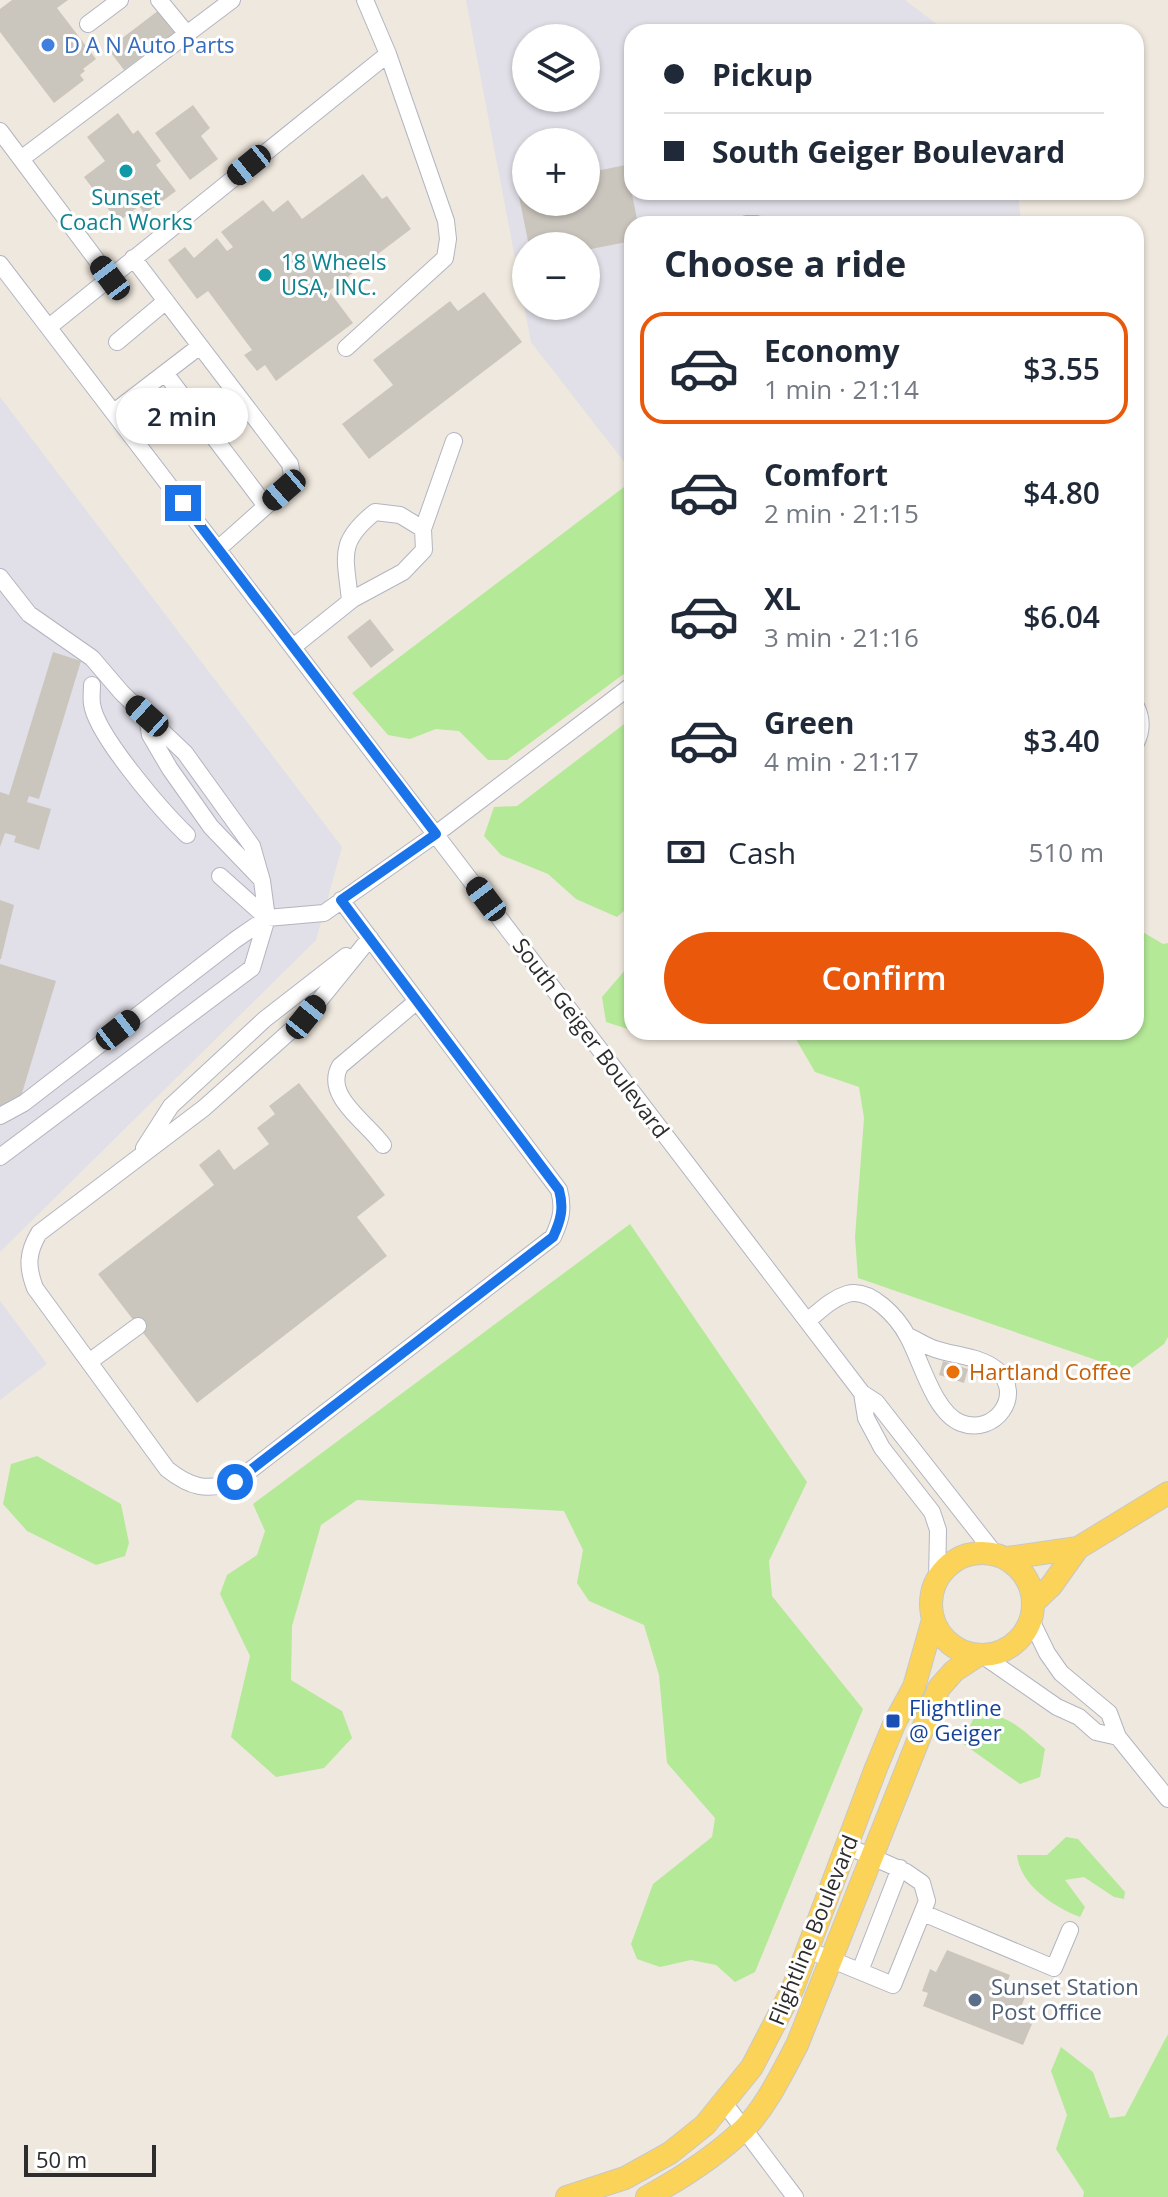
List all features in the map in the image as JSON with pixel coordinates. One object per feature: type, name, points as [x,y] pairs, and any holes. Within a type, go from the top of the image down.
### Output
[{"type":"main road","points":[[1078,1548],[1001,1556],[973,1553],[956,1559],[937,1581],[931,1604],[933,1620],[952,1645],[980,1656],[998,1653],[1012,1646],[1024,1635],[1033,1611],[1078,1548],[1168,1493]]},
{"type":"main road","points":[[1001,1556],[1021,1570],[1031,1585],[1033,1611]]},
{"type":"main road","name":"Flightline Boulevard","points":[[567,2197],[625,2178],[670,2153],[725,2104],[768,2040],[793,1988],[895,1722],[914,1687],[933,1620]]},
{"type":"main road","name":"Flightline Boulevard","points":[[647,2197],[709,2157],[744,2128],[780,2076],[797,2045],[832,1960],[939,1688],[954,1671],[980,1656]]},
{"type":"street","points":[[88,24],[120,0]]},
{"type":"street","points":[[159,0],[187,34]]},
{"type":"street","points":[[21,159],[232,0]]},
{"type":"street","points":[[346,348],[445,258],[448,239],[446,221],[388,54],[365,0]]},
{"type":"street","points":[[49,327],[388,54]]},
{"type":"street","points":[[0,131],[110,278]]},
{"type":"street","points":[[133,258],[290,464],[290,484],[218,549]]},
{"type":"street","name":"South Geiger Boulevard","points":[[0,264],[862,1393],[876,1402],[1001,1556]]},
{"type":"street","points":[[117,342],[166,301]]},
{"type":"street","points":[[114,412],[200,346]]},
{"type":"street","points":[[165,373],[266,506]]},
{"type":"street","points":[[293,647],[350,601],[403,572],[424,550],[423,529],[454,441]]},
{"type":"street","points":[[350,601],[345,554],[348,539],[360,524],[375,512],[400,515],[423,529]]},
{"type":"street","points":[[0,577],[29,614],[92,658],[147,716],[150,735],[170,769],[211,827],[262,881],[267,918],[252,968],[0,1157]]},
{"type":"street","points":[[92,658],[92,706],[102,730],[165,814],[187,835]]},
{"type":"street","points":[[92,685],[104,717],[173,808]]},
{"type":"street","points":[[0,1116],[24,1103],[267,918],[324,913],[436,834],[624,691]]},
{"type":"street","points":[[220,876],[267,918]]},
{"type":"street","points":[[341,900],[370,938],[559,1190],[563,1203],[562,1219],[553,1237],[235,1482],[219,1487],[200,1487],[183,1482],[167,1469],[35,1288],[28,1269],[30,1249],[39,1233],[204,1108],[306,1017],[370,938]]},
{"type":"street","points":[[137,1159],[171,1106],[265,1019],[370,938]]},
{"type":"street","points":[[383,1145],[372,1130],[354,1116],[336,1088],[336,1073],[340,1066],[417,1001]]},
{"type":"street","points":[[807,1321],[834,1300],[852,1293],[874,1299],[908,1336],[942,1406],[958,1422],[975,1426],[992,1423],[1004,1411],[1008,1390],[1001,1373],[989,1364],[933,1348],[908,1336]]},
{"type":"street","points":[[89,1362],[138,1326]]},
{"type":"street","name":"South Geiger Boulevard","points":[[862,1393],[866,1418],[882,1448],[932,1512],[938,1530],[937,1581]]},
{"type":"street","points":[[1033,1611],[1047,1653],[1061,1673],[1109,1713],[1118,1737],[1168,1799]]},
{"type":"street","points":[[980,1656],[1057,1707],[1079,1717],[1096,1732],[1118,1737]]},
{"type":"street","points":[[808,1950],[893,1985],[923,1913],[927,1901],[922,1883],[900,1868],[847,1846]]},
{"type":"street","points":[[860,1971],[900,1868]]},
{"type":"street","points":[[923,1913],[1054,1968],[1070,1930]]},
{"type":"street","points":[[725,2104],[795,2197]]},
{"type":"shaded area","points":[[466,0],[905,0],[936,24],[624,24],[624,200],[1019,200],[1020,216],[624,216],[624,462],[531,342],[527,320],[600,320],[600,232],[512,232],[512,242]]},
{"type":"shaded area","points":[[0,397],[342,847],[316,940],[0,1252]]},
{"type":"shaded area","points":[[0,1301],[47,1364],[0,1400]]},
{"type":"green space","points":[[624,487],[624,674],[507,760],[488,760],[459,731],[436,729],[410,739],[388,735],[352,693]]},
{"type":"green space","points":[[624,724],[624,911],[617,917],[576,899],[548,874],[501,855],[484,836],[494,807],[517,806]]},
{"type":"green space","points":[[1144,933],[1163,944],[1168,943],[1168,1337],[1164,1344],[1128,1371],[858,1278],[855,1237],[864,1118],[859,1087],[815,1072],[797,1041],[1144,1040]]},
{"type":"green space","points":[[624,971],[624,1028],[606,1022],[602,997]]},
{"type":"green space","points":[[630,1224],[807,1482],[769,1561],[772,1596],[863,1709],[755,1972],[735,1982],[716,1965],[691,1960],[660,1967],[637,1959],[631,1944],[653,1884],[712,1837],[715,1818],[667,1763],[659,1675],[644,1625],[589,1601],[577,1583],[583,1550],[564,1511],[357,1500],[321,1525],[292,1626],[291,1680],[342,1711],[352,1738],[324,1768],[276,1777],[231,1737],[250,1656],[220,1594],[227,1575],[257,1555],[265,1531],[253,1504]]},
{"type":"green space","points":[[37,1456],[121,1504],[129,1543],[125,1556],[96,1565],[27,1531],[3,1504],[11,1464]]},
{"type":"green space","points":[[977,1711],[1007,1720],[1045,1749],[1040,1777],[1020,1784],[962,1743]]},
{"type":"green space","points":[[1066,1837],[1078,1839],[1125,1892],[1124,1899],[1114,1897],[1084,1877],[1065,1880],[1085,1907],[1080,1917],[1049,1901],[1031,1885],[1024,1876],[1017,1855],[1047,1855]]},
{"type":"green space","points":[[1168,2034],[1168,2197],[1083,2197],[1084,2192],[1056,2149],[1067,2115],[1051,2071],[1061,2047],[1093,2072],[1110,2118],[1125,2116]]},
{"type":"building","name":"D A N Auto Parts","points":[[12,0],[68,0],[57,8],[96,59],[83,69],[85,71],[80,75],[84,80],[54,103],[0,32],[0,9]]},
{"type":"building","points":[[159,10],[175,32],[124,70],[108,49]]},
{"type":"building","points":[[193,105],[210,128],[201,136],[218,159],[190,180],[155,133]]},
{"type":"building","name":"Sunset Coach Works","points":[[118,113],[133,134],[138,130],[161,161],[156,165],[176,191],[145,214],[139,206],[118,222],[84,177],[105,161],[87,137]]},
{"type":"building","points":[[624,165],[624,200],[633,200],[636,216],[624,216],[624,243],[600,247],[600,232],[526,232],[523,216],[600,216],[600,170]]},
{"type":"building","name":"18 Wheels USA, INC.","points":[[363,174],[382,199],[387,196],[411,229],[329,291],[353,323],[276,381],[265,365],[257,371],[244,355],[252,350],[208,291],[197,299],[168,260],[185,247],[194,258],[217,238],[227,251],[233,247],[221,232],[263,200],[273,212],[288,200],[302,219]]},
{"type":"building","points":[[484,292],[522,342],[369,459],[342,424],[393,385],[373,360],[450,301],[458,311]]},
{"type":"building","points":[[370,619],[394,650],[371,668],[347,637]]},
{"type":"building","points":[[53,652],[81,661],[39,799],[29,796],[27,802],[51,809],[39,850],[14,842],[16,836],[5,833],[0,847],[0,792],[9,795]]},
{"type":"building","points":[[0,900],[14,905],[1,959],[0,959]]},
{"type":"building","points":[[0,964],[56,981],[19,1103],[0,1113]]},
{"type":"building","points":[[299,1083],[385,1195],[357,1217],[387,1256],[197,1403],[98,1274],[214,1185],[199,1165],[219,1149],[234,1170],[269,1144],[257,1128],[275,1114],[269,1106]]},
{"type":"building","name":"Hartland Coffee","points":[[943,1361],[968,1369],[964,1383],[939,1375]]},
{"type":"building","name":"Sunset Station Post Office","points":[[947,1950],[1010,1975],[1006,1985],[1027,1993],[1016,2018],[1032,2024],[1023,2045],[923,2006],[928,1993],[922,1991],[930,1969],[936,1972]]},
{"type":"place","name":"D A N Auto Parts","points":[[48,45]]},
{"type":"place","name":"Sunset Coach Works","points":[[126,171]]},
{"type":"place","name":"18 Wheels USA, INC.","points":[[265,275]]},
{"type":"place","name":"Hartland Coffee","points":[[953,1372]]},
{"type":"place","name":"Flightline @ Geiger","points":[[893,1721]]},
{"type":"place","name":"Sunset Station Post Office","points":[[975,2000]]},
{"type":"route","points":[[183,503],[436,834],[341,900],[559,1190],[563,1203],[562,1219],[553,1237],[235,1482]]}]
